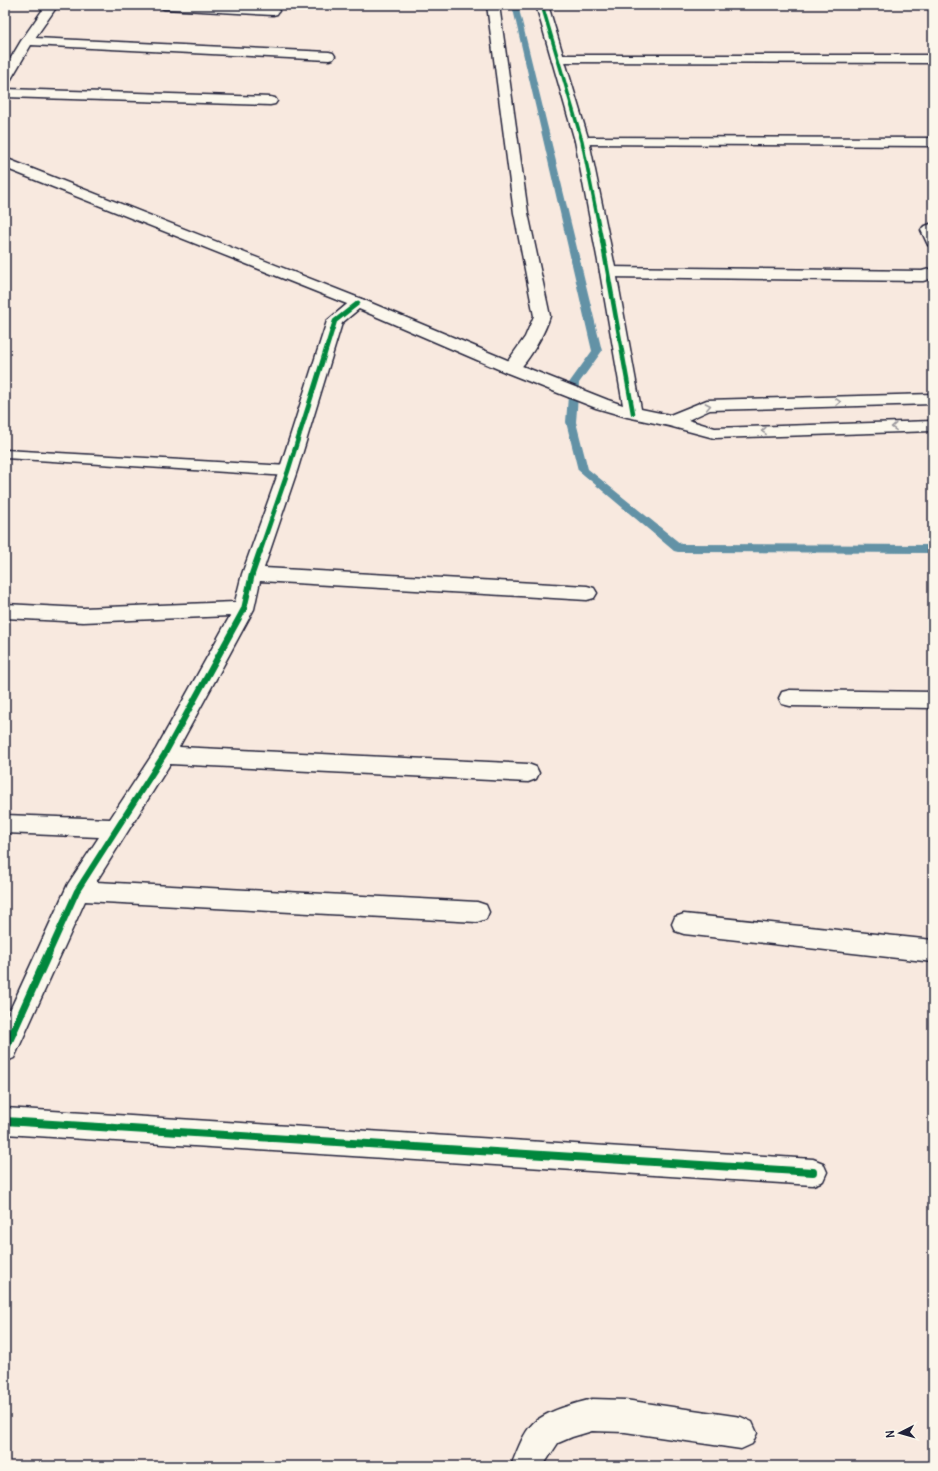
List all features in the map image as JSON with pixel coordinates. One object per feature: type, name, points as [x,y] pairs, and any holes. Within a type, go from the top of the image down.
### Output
[{"type":"street","points":[[5,79],[27,41],[52,5]]},
{"type":"street","points":[[164,5],[273,11]]},
{"type":"street","points":[[493,5],[521,213],[542,316],[539,328],[531,342],[511,368]]},
{"type":"street","points":[[542,5],[582,141],[608,272],[633,413]]},
{"type":"street","points":[[27,41],[329,56]]},
{"type":"street","points":[[559,59],[933,59]]},
{"type":"street","points":[[5,93],[270,101]]},
{"type":"street","points":[[582,141],[933,142]]},
{"type":"street","points":[[5,163],[358,303],[586,398],[633,413],[672,421],[714,433],[933,426]]},
{"type":"street","points":[[933,227],[928,230],[933,242]]},
{"type":"street","points":[[608,272],[923,276],[933,273]]},
{"type":"street","points":[[5,1050],[77,891],[164,755],[244,609],[252,574],[288,471],[335,321],[358,303]]},
{"type":"street","points":[[672,421],[707,405],[933,399]]},
{"type":"street","points":[[252,574],[587,593]]},
{"type":"street","points":[[5,611],[83,615],[244,609]]},
{"type":"street","points":[[790,698],[933,700]]},
{"type":"street","points":[[164,755],[528,773]]},
{"type":"street","points":[[5,824],[118,829]]},
{"type":"street","points":[[77,891],[477,912]]},
{"type":"street","points":[[684,924],[933,951]]},
{"type":"street","points":[[5,1121],[812,1172]]},
{"type":"street","points":[[527,1466],[533,1452],[547,1432],[567,1422],[592,1414],[625,1416],[741,1433]]},
{"type":"lane","points":[[5,454],[288,471]]},
{"type":"waterway","points":[[515,5],[597,351],[574,383],[571,422],[583,470],[678,548],[933,549]]},
{"type":"cycle path","points":[[542,5],[582,141],[608,272],[633,413]]},
{"type":"cycle path","points":[[5,1050],[77,891],[164,755],[244,609],[252,574],[288,471],[335,321],[358,303]]},
{"type":"cycle path","points":[[5,1121],[813,1172]]}]
